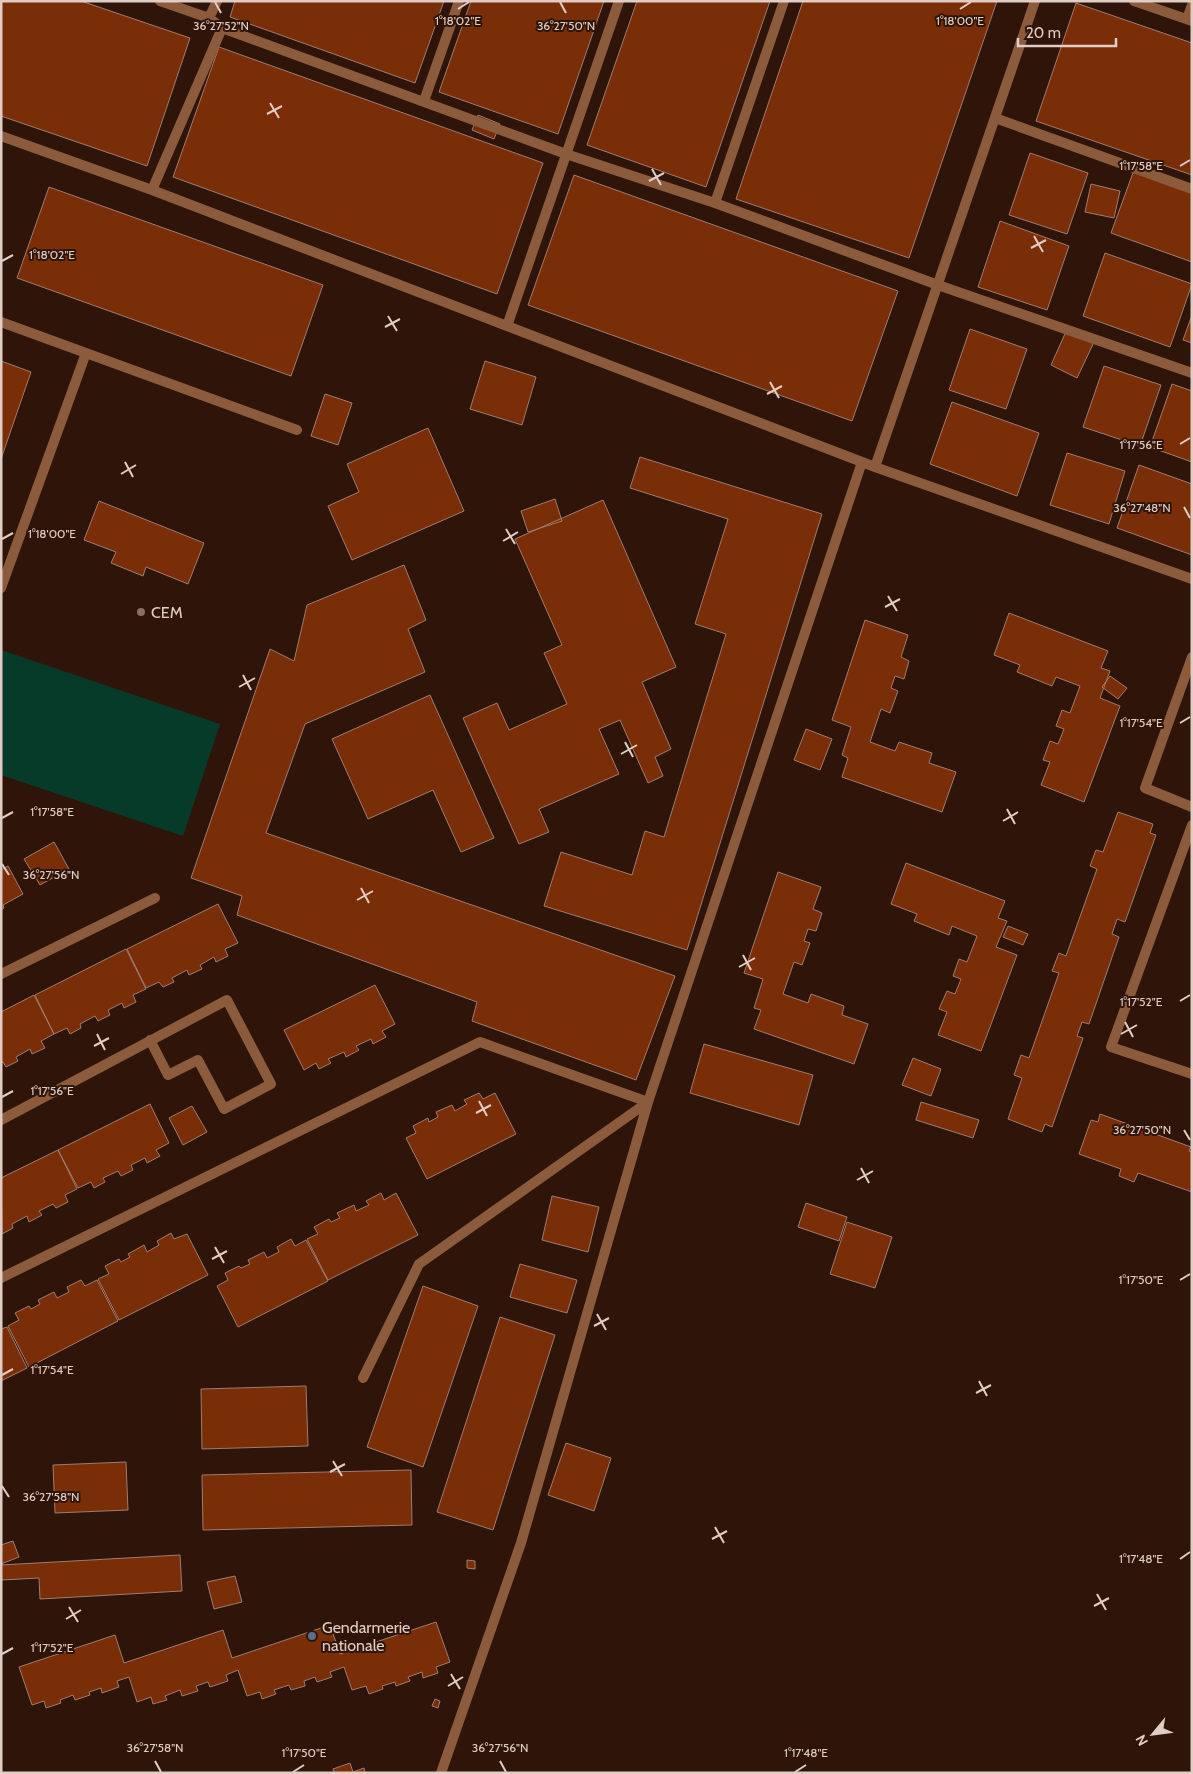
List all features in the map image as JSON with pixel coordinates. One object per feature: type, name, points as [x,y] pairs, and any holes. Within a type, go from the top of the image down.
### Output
[{"type":"street","points":[[160,1],[210,18],[222,28],[566,154],[715,203],[938,285],[1192,373]]},
{"type":"street","points":[[210,18],[217,1]]},
{"type":"street","points":[[424,101],[459,1]]},
{"type":"street","points":[[507,326],[619,1]]},
{"type":"street","points":[[715,203],[784,1]]},
{"type":"street","points":[[875,467],[1035,1]]},
{"type":"street","points":[[1134,1],[1189,20],[1192,5]]},
{"type":"street","points":[[152,190],[222,28]]},
{"type":"street","points":[[995,118],[1192,189]]},
{"type":"street","points":[[1,136],[152,190],[875,467],[1192,580]]},
{"type":"street","points":[[1,322],[297,430]]},
{"type":"street","points":[[1,588],[86,353]]},
{"type":"street","points":[[441,1773],[521,1542],[648,1102],[862,462]]},
{"type":"street","points":[[1192,657],[1145,788],[1192,807]]},
{"type":"street","points":[[1192,825],[1111,1047],[1192,1074]]},
{"type":"street","points":[[1,974],[155,898]]},
{"type":"street","points":[[1,1120],[150,1040],[227,1000],[271,1084],[224,1109],[198,1060],[168,1075],[150,1040]]},
{"type":"street","points":[[1,1278],[480,1042],[648,1102]]},
{"type":"street","points":[[364,1378],[419,1264],[648,1102]]},
{"type":"green space","points":[[1,650],[220,724],[183,836],[1,775]]},
{"type":"building","points":[[1,1],[81,1],[190,38],[147,166],[1,116]]},
{"type":"building","points":[[235,1],[444,1],[415,83],[230,17]]},
{"type":"building","points":[[471,1],[604,1],[558,134],[439,92]]},
{"type":"building","points":[[637,1],[770,1],[706,187],[587,145]]},
{"type":"building","points":[[803,1],[997,1],[909,258],[736,199]]},
{"type":"building","points":[[1076,3],[1192,43],[1192,175],[1036,121]]},
{"type":"building","points":[[219,47],[543,163],[497,294],[173,177]]},
{"type":"building","points":[[478,115],[500,124],[494,139],[472,130]]},
{"type":"building","points":[[1030,153],[1088,173],[1067,234],[1009,215]]},
{"type":"building","points":[[1134,170],[1192,191],[1192,262],[1111,233]]},
{"type":"building","points":[[574,175],[898,291],[852,421],[528,305]]},
{"type":"building","points":[[1091,184],[1120,191],[1114,218],[1085,212]]},
{"type":"building","points":[[49,187],[323,285],[291,376],[17,278]]},
{"type":"building","points":[[1000,221],[1069,246],[1047,310],[978,287]]},
{"type":"building","points":[[1105,253],[1192,284],[1170,347],[1083,316]]},
{"type":"building","points":[[1192,315],[1192,343],[1183,340]]},
{"type":"building","points":[[1068,327],[1095,340],[1077,378],[1051,365]]},
{"type":"building","points":[[970,329],[1027,349],[1006,409],[949,390]]},
{"type":"building","points":[[1,361],[31,372],[1,459]]},
{"type":"building","points":[[485,361],[536,377],[522,425],[470,409]]},
{"type":"building","points":[[1104,366],[1161,385],[1140,446],[1083,427]]},
{"type":"building","points":[[1172,384],[1192,391],[1192,462],[1150,447]]},
{"type":"building","points":[[325,394],[352,403],[338,445],[311,436]]},
{"type":"building","points":[[952,402],[1039,433],[1017,496],[930,464]]},
{"type":"building","points":[[428,428],[464,511],[352,560],[328,506],[359,492],[347,464]]},
{"type":"building","points":[[1067,453],[1125,471],[1109,524],[1050,505]]},
{"type":"building","points":[[640,457],[822,514],[687,950],[544,906],[561,852],[632,875],[645,831],[664,837],[726,634],[695,624],[728,519],[630,488]]},
{"type":"building","points":[[1139,465],[1192,484],[1192,555],[1117,528]]},
{"type":"building","points":[[555,499],[562,521],[528,532],[521,511]]},
{"type":"building","points":[[603,500],[676,667],[642,682],[671,749],[655,757],[663,776],[648,783],[620,720],[599,729],[619,774],[539,809],[549,832],[519,844],[463,718],[497,703],[509,730],[567,704],[544,653],[562,645],[515,539]]},
{"type":"building","points":[[99,501],[204,543],[188,584],[146,567],[143,576],[111,563],[116,552],[84,540]]},
{"type":"building","points":[[404,565],[426,620],[408,629],[425,672],[305,724],[266,833],[675,976],[636,1080],[472,1021],[477,1002],[237,915],[242,896],[191,878],[270,649],[294,661],[307,605]]},
{"type":"building","points":[[1009,613],[1108,651],[1101,668],[1110,671],[1100,698],[1120,706],[1084,802],[1041,785],[1050,762],[1043,760],[1050,741],[1058,744],[1064,729],[1056,726],[1062,710],[1070,713],[1080,686],[1056,677],[1052,686],[1017,672],[1020,665],[994,655]]},
{"type":"building","points":[[865,620],[908,635],[901,657],[909,661],[904,679],[895,676],[891,688],[898,691],[890,713],[881,709],[870,742],[895,751],[899,742],[932,753],[929,763],[956,772],[942,812],[842,777],[848,758],[842,755],[851,727],[832,720]]},
{"type":"building","points":[[1110,676],[1127,688],[1118,699],[1102,687]]},
{"type":"building","points":[[430,695],[494,838],[461,852],[433,790],[368,819],[332,739]]},
{"type":"building","points":[[806,729],[832,739],[820,770],[794,760]]},
{"type":"building","points":[[1118,812],[1153,824],[1150,833],[1156,835],[1125,922],[1117,919],[1112,934],[1119,937],[1089,1024],[1082,1022],[1077,1036],[1083,1038],[1052,1127],[1045,1124],[1042,1132],[1008,1119],[1022,1078],[1014,1075],[1021,1055],[1029,1058],[1059,973],[1052,971],[1059,953],[1066,956],[1097,869],[1090,866],[1096,850],[1103,852]]},
{"type":"building","points":[[54,842],[69,869],[40,885],[24,859]]},
{"type":"building","points":[[906,863],[1005,901],[998,918],[1007,921],[996,947],[1017,955],[981,1051],[938,1035],[947,1012],[939,1009],[947,991],[955,994],[961,979],[953,976],[959,959],[967,962],[977,936],[952,926],[949,935],[914,921],[917,914],[891,904]]},
{"type":"building","points":[[8,866],[23,894],[3,905],[4,908],[1,910],[1,870]]},
{"type":"building","points":[[778,872],[821,887],[813,909],[822,913],[816,931],[808,929],[804,941],[810,943],[802,965],[794,962],[783,994],[808,1003],[811,994],[844,1006],[842,1015],[868,1024],[854,1064],[754,1029],[761,1010],[754,1008],[763,979],[744,973]]},
{"type":"building","points":[[218,904],[238,943],[225,949],[228,956],[216,962],[214,957],[200,965],[202,969],[189,975],[187,970],[172,978],[174,982],[163,987],[159,982],[146,988],[127,949]]},
{"type":"building","points":[[1008,926],[1028,934],[1023,945],[1003,937]]},
{"type":"building","points":[[126,949],[146,989],[133,995],[136,1002],[124,1008],[122,1003],[108,1010],[110,1015],[98,1021],[95,1016],[80,1024],[81,1028],[70,1034],[67,1028],[54,1034],[35,995]]},
{"type":"building","points":[[375,985],[395,1024],[382,1031],[386,1037],[373,1044],[371,1039],[356,1046],[359,1050],[346,1057],[344,1052],[328,1059],[331,1063],[319,1069],[316,1063],[304,1070],[284,1030]]},
{"type":"building","points":[[34,995],[54,1034],[41,1041],[45,1048],[32,1054],[30,1049],[16,1057],[18,1061],[6,1067],[3,1062],[1,1063],[1,1012]]},
{"type":"building","points":[[704,1044],[813,1075],[799,1125],[690,1093]]},
{"type":"building","points":[[913,1058],[941,1069],[931,1096],[902,1085]]},
{"type":"building","points":[[479,1093],[483,1099],[495,1093],[516,1134],[427,1179],[406,1138],[416,1133],[413,1126],[428,1118],[429,1122],[438,1117],[436,1112],[452,1105],[455,1111],[467,1104],[464,1100]]},
{"type":"building","points":[[921,1102],[979,1120],[973,1138],[916,1120]]},
{"type":"building","points":[[150,1104],[169,1143],[156,1150],[160,1156],[147,1163],[145,1158],[131,1165],[133,1170],[121,1176],[118,1171],[103,1178],[105,1182],[94,1188],[91,1182],[78,1188],[58,1150]]},
{"type":"building","points":[[192,1106],[207,1132],[183,1145],[169,1118]]},
{"type":"building","points":[[1100,1114],[1191,1147],[1189,1151],[1192,1152],[1192,1192],[1138,1173],[1134,1182],[1119,1176],[1121,1169],[1079,1154],[1091,1120],[1098,1122]]},
{"type":"building","points":[[58,1150],[77,1189],[65,1195],[68,1202],[56,1208],[53,1204],[39,1211],[42,1215],[29,1222],[27,1216],[12,1224],[13,1228],[2,1234],[1,1178]]},
{"type":"building","points":[[381,1193],[384,1200],[396,1193],[418,1235],[328,1280],[307,1239],[318,1234],[314,1227],[329,1219],[331,1222],[340,1218],[337,1213],[354,1205],[356,1211],[369,1205],[366,1201]]},
{"type":"building","points":[[552,1196],[599,1207],[588,1252],[542,1240]]},
{"type":"building","points":[[806,1203],[847,1217],[839,1241],[798,1227]]},
{"type":"building","points":[[847,1222],[892,1237],[875,1288],[830,1274]]},
{"type":"building","points":[[171,1233],[174,1239],[187,1234],[208,1275],[119,1320],[98,1279],[109,1274],[105,1266],[119,1259],[121,1262],[130,1257],[128,1254],[144,1245],[147,1252],[159,1245],[157,1241]]},
{"type":"building","points":[[291,1239],[295,1246],[306,1240],[328,1281],[238,1327],[217,1286],[228,1280],[225,1273],[239,1266],[241,1268],[250,1264],[248,1260],[264,1252],[267,1258],[279,1252],[277,1247]]},
{"type":"building","points":[[520,1264],[577,1280],[567,1313],[510,1297]]},
{"type":"building","points":[[81,1280],[85,1286],[97,1280],[118,1321],[29,1367],[8,1326],[19,1320],[15,1313],[29,1306],[31,1309],[40,1304],[38,1300],[54,1292],[57,1298],[69,1292],[67,1287]]},
{"type":"building","points":[[423,1286],[478,1306],[423,1467],[367,1447]]},
{"type":"building","points":[[500,1317],[555,1335],[493,1530],[437,1512]]},
{"type":"building","points":[[7,1327],[27,1368],[1,1381],[1,1329]]},
{"type":"building","points":[[306,1386],[308,1446],[202,1449],[201,1389]]},
{"type":"building","points":[[566,1443],[611,1458],[594,1511],[548,1495]]},
{"type":"building","points":[[126,1462],[128,1510],[55,1513],[53,1465]]},
{"type":"building","points":[[411,1470],[412,1525],[203,1530],[202,1475]]},
{"type":"building","points":[[13,1541],[19,1557],[1,1564],[1,1545]]},
{"type":"building","points":[[180,1555],[182,1591],[40,1599],[39,1578],[1,1580],[1,1565]]},
{"type":"building","points":[[467,1560],[475,1561],[475,1569],[467,1568]]},
{"type":"building","points":[[235,1576],[242,1602],[214,1609],[207,1582]]},
{"type":"building","points":[[436,1622],[450,1662],[436,1667],[438,1673],[423,1678],[422,1672],[408,1677],[410,1681],[396,1686],[395,1682],[382,1686],[383,1689],[369,1694],[366,1686],[352,1690],[344,1667],[330,1672],[332,1677],[317,1682],[315,1677],[304,1681],[305,1686],[291,1690],[289,1685],[274,1690],[276,1694],[262,1699],[260,1692],[247,1696],[238,1670],[226,1675],[228,1681],[210,1687],[208,1682],[196,1686],[198,1691],[182,1696],[180,1690],[165,1696],[167,1700],[153,1704],[151,1697],[137,1702],[129,1677],[117,1681],[119,1687],[102,1693],[101,1688],[89,1692],[90,1695],[75,1700],[73,1695],[60,1700],[61,1703],[46,1708],[44,1701],[32,1705],[19,1667],[115,1635],[124,1663],[223,1630],[232,1658],[330,1625],[340,1654]]},
{"type":"building","points":[[435,1699],[440,1701],[438,1708],[432,1706]]},
{"type":"building","points":[[350,1763],[353,1772],[364,1768],[365,1773],[334,1773],[333,1769]]},
{"type":"place","name":"CEM","points":[[141,612]]},
{"type":"place","name":"Gendarmerie nationale","points":[[312,1636]]}]
